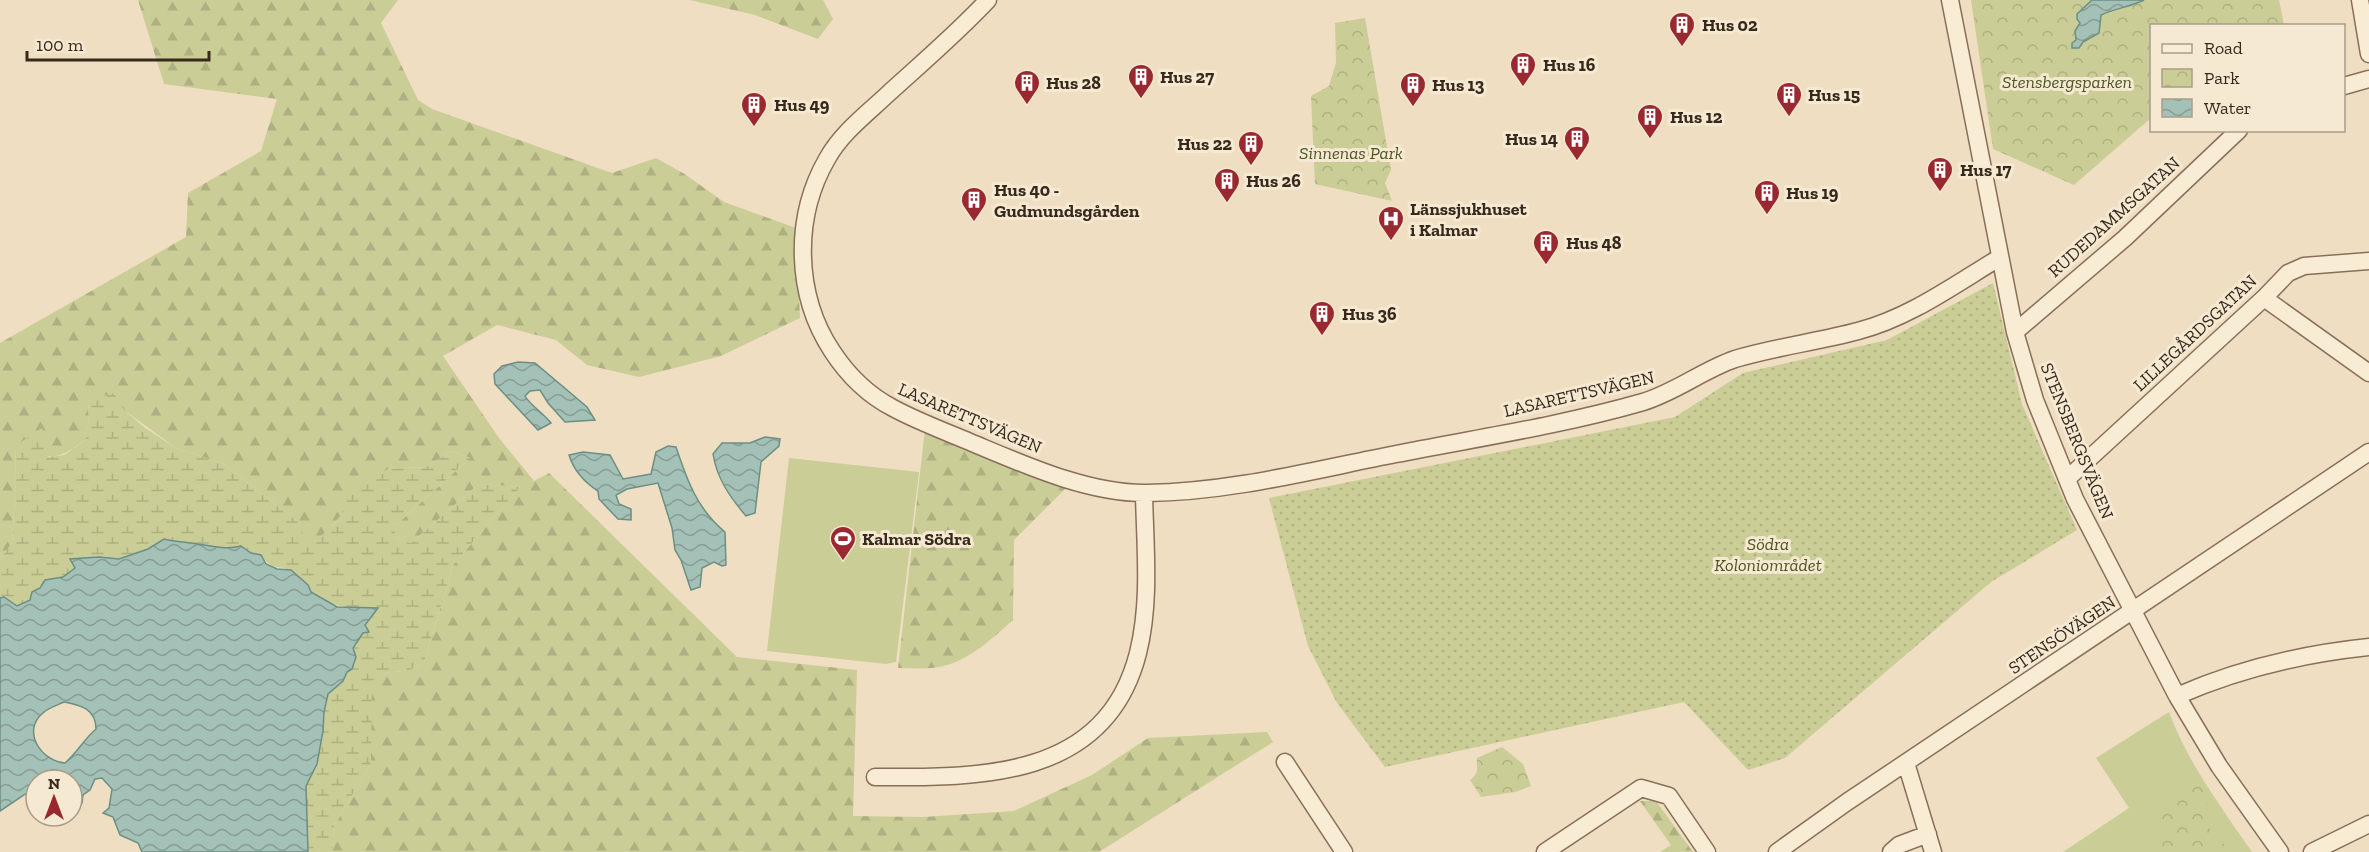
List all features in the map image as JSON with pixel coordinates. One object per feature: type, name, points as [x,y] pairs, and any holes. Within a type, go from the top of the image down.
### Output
[{"type":"street","name":"LASARETTSVÄGEN","points":[[988,0],[963,26],[839,140],[825,161],[805,222],[802,258],[813,315],[823,338],[843,368],[866,390],[891,407],[1014,460],[1092,486],[1144,494],[1229,487],[1602,412],[1665,394],[1732,360],[1861,331],[1922,304],[2000,258]]},
{"type":"street","name":"STENSBERGSVÄGEN","points":[[1950,0],[2015,332],[2035,400],[2075,499],[2176,696],[2219,766],[2280,852]]},
{"type":"street","points":[[2360,0],[2369,54]]},
{"type":"street","points":[[2345,85],[2369,79]]},
{"type":"street","name":"RUDEDAMMSGATAN","points":[[2015,332],[2125,238],[2237,132]]},
{"type":"street","name":"LILLEGÅRDSGATAN","points":[[2068,478],[2264,298],[2288,273],[2304,266],[2369,261]]},
{"type":"street","points":[[2264,298],[2369,373]]},
{"type":"street","name":"STENSÖVÄGEN","points":[[1777,852],[1847,802],[2369,452]]},
{"type":"street","points":[[875,777],[945,778],[1011,771],[1060,754],[1095,728],[1120,700],[1138,653],[1145,596],[1144,494]]},
{"type":"street","points":[[2176,696],[2217,678],[2275,661],[2369,647]]},
{"type":"street","points":[[1285,762],[1344,852]]},
{"type":"street","points":[[1906,763],[1933,852]]},
{"type":"street","points":[[1545,852],[1641,788],[1669,796],[1707,852]]},
{"type":"street","points":[[2312,852],[2369,824]]},
{"type":"street","points":[[1891,852],[1899,845],[1928,834]]},
{"type":"green space","points":[[138,0],[398,0],[381,23],[418,100],[432,109],[612,173],[656,158],[683,173],[724,202],[796,228],[800,318],[721,356],[639,377],[587,365],[556,340],[497,325],[443,356],[499,438],[534,481],[549,473],[737,657],[857,670],[853,816],[923,817],[1014,811],[1092,775],[1148,738],[1267,732],[1273,742],[1099,852],[332,852],[334,826],[371,763],[371,686],[386,673],[410,670],[424,662],[453,565],[520,487],[479,484],[411,543],[395,537],[395,526],[470,458],[452,451],[426,467],[388,469],[347,507],[328,532],[307,545],[297,521],[224,464],[176,448],[125,411],[88,400],[89,421],[85,440],[74,447],[58,455],[45,456],[15,446],[16,480],[12,543],[0,559],[0,343],[186,237],[188,193],[261,151],[277,99],[164,84]]},
{"type":"green space","points":[[690,0],[823,0],[833,19],[818,39],[755,15]]},
{"type":"green space","name":"Stensbergsparken","points":[[1971,0],[2279,0],[2284,24],[2150,24],[2150,119],[2074,185],[1993,149]]},
{"type":"green space","name":"Sinnenas Park","points":[[1365,18],[1391,170],[1385,183],[1392,201],[1315,184],[1311,96],[1329,86],[1336,63],[1335,23]]},
{"type":"green space","name":"Södra Koloniområdet","points":[[1993,283],[2022,404],[2077,530],[1991,582],[1785,758],[1748,770],[1684,702],[1385,767],[1337,703],[1308,646],[1269,498],[1675,417],[1743,373],[1887,340]]},
{"type":"green space","points":[[114,393],[125,411],[176,448],[224,464],[297,521],[308,544],[330,529],[340,517],[348,492],[388,469],[426,467],[452,451],[470,458],[395,526],[395,537],[411,543],[479,484],[520,487],[453,565],[424,662],[410,670],[386,673],[372,686],[371,763],[334,826],[332,852],[308,852],[306,786],[317,764],[328,694],[343,681],[353,648],[365,625],[378,608],[334,605],[325,602],[311,592],[288,569],[273,566],[261,555],[251,553],[241,547],[219,547],[165,539],[148,549],[119,559],[99,557],[71,559],[75,568],[63,577],[45,580],[30,599],[17,606],[4,597],[0,598],[0,559],[12,543],[16,480],[15,446],[42,428],[48,457],[64,455],[85,440],[89,421],[88,400]]},
{"type":"green space","points":[[925,429],[1067,487],[1014,540],[1013,620],[976,651],[955,662],[932,668],[898,668]]},
{"type":"green space","name":"Kalmar Södra","points":[[789,458],[919,472],[896,662],[886,664],[767,651]]},
{"type":"green space","points":[[2169,712],[2195,767],[2252,852],[2063,852],[2129,808],[2096,758]]},
{"type":"green space","points":[[1502,747],[1523,764],[1531,786],[1515,792],[1481,797],[1470,780],[1476,773],[1477,758]]},
{"type":"green space","points":[[2187,783],[2200,785],[2206,794],[2208,803],[2203,822],[2221,840],[2229,852],[2170,852],[2158,844],[2165,809],[2173,794]]},
{"type":"green space","points":[[1640,801],[1656,801],[1693,852],[1660,852],[1671,845]]},
{"type":"water","points":[[2092,0],[2144,0],[2101,15],[2099,33],[2083,42],[2079,48],[2072,48],[2072,43],[2076,40],[2075,31],[2080,23],[2077,14]]},
{"type":"water","points":[[518,362],[535,363],[587,407],[595,420],[565,422],[540,390],[530,391],[525,396],[551,423],[538,430],[495,384],[494,374],[502,366]]},
{"type":"water","points":[[765,437],[780,439],[779,446],[761,462],[755,513],[746,516],[725,487],[713,454],[722,443],[750,443]]},
{"type":"water","points":[[668,446],[676,447],[700,504],[725,532],[726,565],[722,566],[714,562],[702,568],[700,587],[691,590],[681,560],[675,550],[672,528],[658,483],[627,489],[616,495],[619,504],[631,509],[631,520],[618,519],[599,499],[598,491],[580,476],[569,455],[583,452],[610,455],[623,479],[651,474],[656,452]]},
{"type":"water","points":[[164,539],[230,548],[241,546],[251,553],[261,555],[266,564],[277,569],[291,570],[308,585],[311,592],[337,607],[378,608],[365,625],[369,632],[363,633],[353,648],[356,657],[352,669],[347,672],[343,681],[328,694],[317,764],[306,786],[308,852],[142,852],[138,843],[120,835],[113,817],[103,813],[109,808],[112,789],[102,778],[95,779],[90,790],[84,794],[84,768],[24,768],[24,795],[0,811],[0,598],[4,597],[17,606],[30,600],[32,592],[40,588],[45,580],[63,577],[75,568],[70,559],[99,557],[119,559],[148,549]],"holes":[[[64,702],[90,712],[96,729],[65,763],[48,757],[37,744],[34,736],[37,720],[45,711]]]},
{"type":"place","name":"Hus 02","points":[[1682,48]]},
{"type":"place","name":"Hus 16","points":[[1523,88]]},
{"type":"place","name":"Hus 27","points":[[1141,100]]},
{"type":"place","name":"Hus 28","points":[[1027,106]]},
{"type":"place","name":"Hus 13","points":[[1413,108]]},
{"type":"place","name":"Hus 15","points":[[1789,118]]},
{"type":"place","name":"Hus 49","points":[[754,128]]},
{"type":"place","name":"Hus 12","points":[[1650,140]]},
{"type":"place","name":"Hus 14","points":[[1577,162]]},
{"type":"place","name":"Hus 22","points":[[1251,167]]},
{"type":"place","name":"Hus 17","points":[[1940,193]]},
{"type":"place","name":"Hus 26","points":[[1227,204]]},
{"type":"place","name":"Hus 19","points":[[1767,216]]},
{"type":"place","name":"Hus 40 - Gudmundsgården","points":[[974,223]]},
{"type":"place","name":"Länssjukhuset i Kalmar","points":[[1391,242]]},
{"type":"place","name":"Hus 48","points":[[1546,266]]},
{"type":"place","name":"Hus 36","points":[[1322,337]]},
{"type":"place","name":"Kalmar Södra","points":[[843,562]]}]
